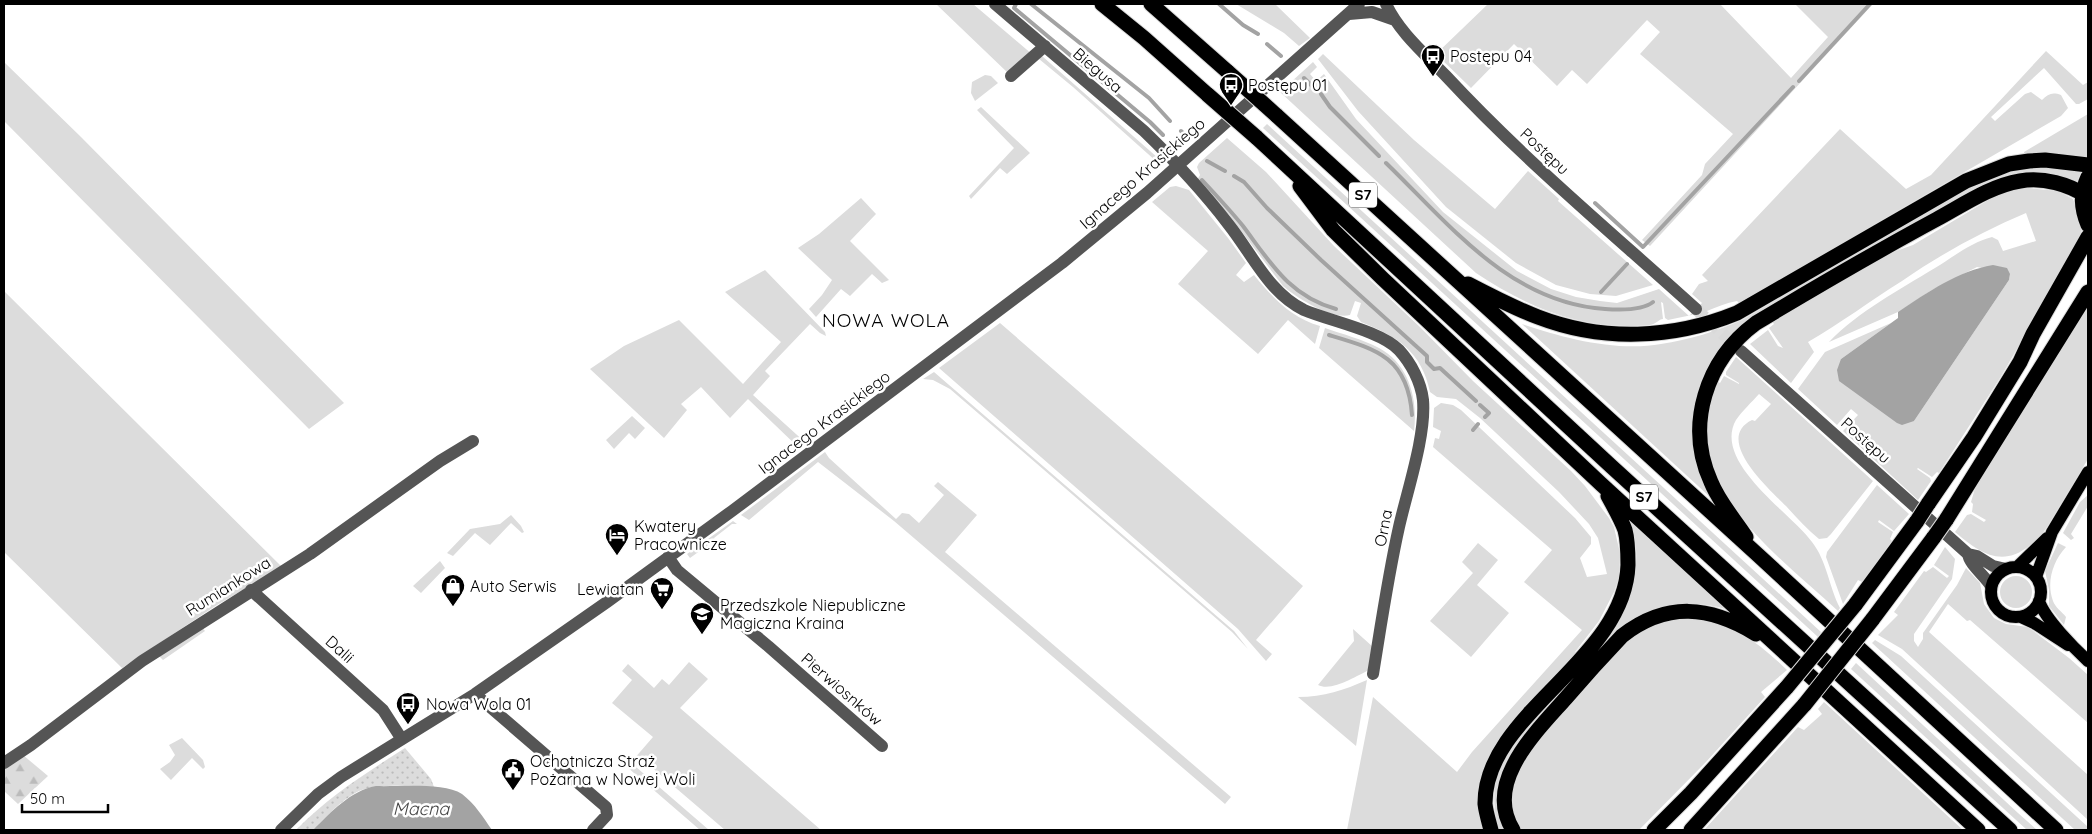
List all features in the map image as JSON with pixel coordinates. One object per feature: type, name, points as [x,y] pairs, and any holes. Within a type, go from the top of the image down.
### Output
[{"type":"highway","name":"S7","points":[[1102,4],[1144,38],[1256,137],[1612,467],[2010,830]]},
{"type":"highway","name":"S7","points":[[1151,4],[1276,115],[2056,830]]},
{"type":"highway","points":[[1451,276],[1539,318],[1569,326],[1628,335],[1676,331],[1706,325],[1742,310],[1966,181],[1998,168],[2037,160],[2088,165]]},
{"type":"highway","points":[[1281,161],[1333,230],[1601,484],[1978,830]]},
{"type":"highway","points":[[2088,177],[2083,208],[2088,225]]},
{"type":"highway","points":[[1758,555],[1712,485],[1701,452],[1700,419],[1704,397],[1715,370],[1731,346],[1756,323],[1886,246],[1993,189],[2020,181],[2035,180],[2058,183],[2085,195]]},
{"type":"highway","points":[[1654,830],[1692,793],[1788,687],[1855,605],[1974,437],[2020,362],[2033,334],[2088,237]]},
{"type":"highway","points":[[2020,362],[2035,344],[2088,254]]},
{"type":"highway","points":[[1691,830],[1805,704],[1872,620],[1946,520],[2088,292]]},
{"type":"highway","points":[[1491,830],[1485,804],[1487,784],[1498,757],[1508,740],[1603,632],[1624,593],[1627,582],[1628,551],[1625,531],[1601,484]]},
{"type":"highway","points":[[1513,830],[1505,810],[1505,799],[1508,778],[1516,760],[1529,740],[1594,666],[1633,627],[1668,612],[1695,611],[1727,618],[1783,650]]},
{"type":"main road","points":[[2036,577],[2052,532],[2088,472]]},
{"type":"main road","points":[[2012,568],[2030,572],[2040,584],[2039,601],[2034,610],[2020,617],[2012,618],[1997,610],[1992,603],[1991,586],[1996,577],[2012,568],[2052,532]]},
{"type":"main road","points":[[2039,601],[2042,608],[2074,649]]},
{"type":"main road","points":[[2020,617],[2034,623],[2074,649],[2088,661]]},
{"type":"street","name":"Biegusa","points":[[995,4],[1144,130],[1178,165],[1230,226],[1277,291],[1293,305],[1374,335],[1392,344],[1412,367],[1421,389]]},
{"type":"street","name":"Ignacego Krasickiego","points":[[282,830],[318,794],[401,738],[475,694],[668,558],[1062,262],[1120,216],[1359,4]]},
{"type":"street","name":"Postępu","points":[[1386,4],[1395,20],[1420,49],[1494,126],[1696,309]]},
{"type":"street","points":[[1349,14],[1372,12],[1395,20]]},
{"type":"street","points":[[1011,76],[1045,46]]},
{"type":"street","name":"Postępu","points":[[1741,350],[1968,554],[1977,556],[1993,566],[2012,568]]},
{"type":"street","name":"Orna","points":[[1373,674],[1396,541],[1420,442],[1423,416],[1421,389]]},
{"type":"street","name":"Rumiankowa","points":[[4,763],[31,745],[142,661],[310,554],[440,461],[474,441]]},
{"type":"street","name":"Postępu","points":[[1968,554],[1970,561],[1991,586]]},
{"type":"street","name":"Pierwiosnków","points":[[668,558],[677,570],[768,646],[882,746]]},
{"type":"street","name":"Dalii","points":[[251,590],[384,710],[401,738]]},
{"type":"street","points":[[475,694],[606,807],[608,811],[605,819],[593,830]]},
{"type":"green space","points":[[936,4],[973,4],[1033,55],[1009,74]]},
{"type":"green space","points":[[1236,4],[1275,4],[1310,38],[1299,46],[1284,33]]},
{"type":"green space","points":[[1488,4],[1720,4],[1791,78],[1828,37],[1795,4],[1873,4],[1650,246],[1642,240],[1702,175],[1705,164],[1733,134],[1640,54],[1660,32],[1647,20],[1587,84],[1572,70],[1557,86],[1514,44],[1471,88],[1436,54]]},
{"type":"green space","points":[[2046,51],[2083,85],[2088,82],[2088,99],[2076,104],[2044,68],[1991,117],[1995,121],[2025,94],[2031,92],[2042,100],[2050,94],[2061,95],[2068,108],[2061,116],[1739,303],[1737,301],[1690,315],[1702,303],[1692,294],[1699,284],[1708,281],[1702,275],[1840,129],[1906,189],[1931,175]]},
{"type":"green space","points":[[1323,54],[1414,140],[1495,209],[1528,171],[1559,199],[1558,201],[1653,285],[1616,296],[1590,294],[1556,285],[1516,263],[1446,207],[1358,111],[1318,59]]},
{"type":"green space","points":[[1042,56],[1158,158],[1157,162],[1039,59]]},
{"type":"green space","points":[[4,62],[81,137],[344,403],[309,429],[4,121]]},
{"type":"green space","points":[[1313,62],[1317,67],[1310,74],[1316,81],[1324,74],[1356,119],[1443,212],[1517,271],[1551,289],[1576,297],[1600,301],[1617,303],[1659,289],[1689,316],[1668,320],[1665,318],[1663,303],[1661,302],[1663,319],[1650,325],[1626,326],[1581,321],[1538,307],[1496,286],[1476,273],[1280,92]]},
{"type":"green space","points":[[985,75],[991,76],[998,83],[975,101],[971,93],[972,82]]},
{"type":"green space","points":[[981,107],[1030,153],[1007,174],[1000,168],[971,199],[969,196],[1014,148],[977,110]]},
{"type":"green space","points":[[2088,114],[2088,159],[2024,155],[2024,152]]},
{"type":"green space","points":[[1267,124],[1821,632],[1818,637],[1263,128]]},
{"type":"green space","points":[[1227,138],[1266,172],[1334,246],[1420,327],[1473,381],[1571,471],[1585,486],[1614,527],[1620,553],[1619,578],[1614,592],[1599,621],[1576,653],[1506,733],[1488,760],[1484,770],[1483,830],[1347,830],[1373,697],[1457,772],[1472,752],[1582,630],[1524,582],[1552,550],[1433,447],[1435,438],[1439,439],[1441,431],[1433,427],[1434,408],[1441,403],[1453,405],[1461,410],[1575,518],[1591,537],[1591,544],[1580,558],[1587,577],[1607,574],[1598,538],[1589,524],[1559,492],[1480,418],[1456,399],[1437,397],[1430,392],[1421,366],[1406,347],[1386,333],[1361,322],[1357,316],[1361,303],[1355,301],[1350,315],[1343,316],[1315,307],[1283,286],[1229,215],[1197,180],[1200,175],[1197,167],[1199,163]]},
{"type":"green space","points":[[2029,165],[2082,170],[2077,182],[2046,174],[2016,175],[1973,191],[1726,343],[1704,374],[1694,408],[1693,423],[1696,453],[1705,482],[1712,495],[1710,497],[1522,324],[1572,339],[1608,345],[1644,346],[1703,335],[1742,320],[1979,181]]},
{"type":"green space","points":[[1176,186],[1189,190],[1246,263],[1236,275],[1244,282],[1254,275],[1283,306],[1309,322],[1320,326],[1315,344],[1288,320],[1258,354],[1178,284],[1208,251],[1152,202],[1170,187]]},
{"type":"green space","points":[[2028,188],[2058,191],[2073,199],[2082,224],[2081,239],[2000,378],[1939,473],[1937,472],[1932,477],[1917,469],[1930,478],[1931,481],[1918,500],[1843,431],[1858,415],[1851,409],[1837,425],[1798,389],[1825,352],[1891,323],[1841,359],[1914,421],[2009,280],[2010,274],[1977,267],[1932,290],[1898,312],[1829,342],[1853,320],[1977,242],[1992,237],[1998,240],[2003,251],[2036,241],[2026,213],[1994,227],[1947,252],[1808,342],[1814,352],[1791,383],[1750,344],[1768,330],[1778,346],[1783,348],[1769,328],[1774,324],[1771,320],[1879,257],[1913,245],[1990,199],[2011,190]]},
{"type":"green space","points":[[861,198],[876,214],[850,241],[889,280],[882,283],[872,274],[850,296],[841,289],[816,317],[809,309],[832,280],[798,248],[819,234]]},
{"type":"green space","points":[[765,270],[825,332],[826,336],[810,324],[765,371],[770,376],[753,395],[807,444],[800,449],[748,399],[730,418],[701,387],[681,404],[687,410],[664,438],[590,369],[624,346],[679,320],[743,384],[781,342],[725,292]]},
{"type":"green space","points":[[4,291],[282,567],[217,605],[122,668],[4,552]]},
{"type":"green space","points":[[2088,307],[2088,459],[2033,547],[2030,545],[2010,556],[2000,557],[1981,551],[1955,532],[1967,515],[1971,514],[1984,522],[1986,520],[1972,512],[1973,504],[1971,502],[1976,485]]},
{"type":"green space","points":[[1000,323],[1303,586],[1256,640],[1272,654],[1266,661],[1238,629],[939,368]]},
{"type":"green space","points":[[1325,328],[1379,348],[1398,363],[1413,395],[1414,431],[1319,348]]},
{"type":"green space","points":[[1736,357],[1873,481],[1831,534],[1827,538],[1819,539],[1757,476],[1741,451],[1738,439],[1742,428],[1752,420],[1755,421],[1771,404],[1759,394],[1736,420],[1732,436],[1735,453],[1757,486],[1802,530],[1817,549],[1840,608],[1838,611],[1774,553],[1753,531],[1734,508],[1719,484],[1709,458],[1705,430],[1706,418],[1716,381],[1720,383],[1724,376],[1739,384],[1726,375]]},
{"type":"green space","points":[[934,372],[1234,631],[1248,649],[1232,632],[950,389],[933,380],[923,379]]},
{"type":"green space","points":[[632,416],[645,428],[635,439],[629,433],[614,449],[606,440]]},
{"type":"green space","points":[[825,452],[829,458],[896,519],[902,513],[909,514],[919,523],[944,495],[934,486],[938,482],[977,515],[945,552],[1231,797],[1225,804],[894,521],[818,462],[749,520],[741,515]]},
{"type":"green space","points":[[1877,485],[1909,514],[1894,531],[1879,520],[1878,522],[1893,532],[1890,539],[1892,541],[1862,582],[1858,580],[1843,604],[1826,557],[1827,552]]},
{"type":"green space","points":[[2088,495],[2088,506],[2071,534],[2074,538],[2071,540],[2063,533],[2080,502]]},
{"type":"green space","points":[[511,515],[524,532],[522,533],[511,523],[490,545],[475,533],[453,556],[447,553],[470,529],[500,524]]},
{"type":"green space","points":[[1628,518],[1728,610],[1699,604],[1671,606],[1644,615],[1620,630],[1526,732],[1513,751],[1502,772],[1499,788],[1500,804],[1506,830],[1498,830],[1494,796],[1495,786],[1500,768],[1511,746],[1614,627],[1627,601],[1632,588],[1636,560],[1636,546]]},
{"type":"green space","points":[[733,521],[737,524],[732,524],[714,538],[715,540],[690,558],[687,554]]},
{"type":"green space","points":[[1478,543],[1498,560],[1477,585],[1509,613],[1471,657],[1430,621],[1473,573],[1462,562]]},
{"type":"green space","points":[[2058,543],[2066,547],[2054,565],[2050,587],[2054,603],[2066,617],[2064,625],[2049,606],[2049,590],[2045,571]]},
{"type":"green space","points":[[1945,547],[1955,559],[1952,579],[1914,634],[1914,641],[1918,647],[1923,639],[1923,633],[1957,585],[1966,568],[1980,583],[1984,604],[1994,618],[2006,624],[2028,627],[2088,675],[2088,723],[1970,620],[1967,621],[1948,604],[1929,632],[2088,775],[2088,820],[1902,649],[1878,635],[1898,615],[1894,612],[1924,571],[1926,572],[1933,567],[1947,578],[1949,576],[1934,565]]},
{"type":"green space","points":[[440,561],[445,568],[421,593],[413,586]]},
{"type":"green space","points":[[2016,576],[2028,580],[2032,592],[2028,604],[2016,608],[2004,604],[2000,592],[2004,580]]},
{"type":"green space","points":[[1693,618],[1721,625],[1745,636],[1766,651],[1787,670],[1761,692],[1765,697],[1706,762],[1639,830],[1522,830],[1514,813],[1512,795],[1516,778],[1523,762],[1545,731],[1620,647],[1637,633],[1664,620]]},
{"type":"green space","points":[[201,626],[205,631],[163,660],[158,655]]},
{"type":"green space","points":[[1353,629],[1373,647],[1369,670],[1337,685],[1324,687],[1318,685],[1354,641]]},
{"type":"green space","points":[[1875,640],[1901,656],[2088,827],[2088,830],[2075,830],[1872,643]]},
{"type":"green space","points":[[689,662],[708,679],[680,708],[821,830],[725,830],[642,759],[636,767],[709,830],[700,830],[627,767],[653,737],[612,703],[632,680],[622,671],[628,664],[654,688],[662,679],[669,685]]},
{"type":"green space","points":[[1856,663],[2037,830],[2027,830],[1851,669]]},
{"type":"green space","points":[[1367,680],[1356,746],[1298,697],[1317,696],[1334,692]]},
{"type":"green space","points":[[1824,702],[1963,830],[1704,830],[1798,727],[1804,730],[1822,714],[1818,709]]},
{"type":"green space","points":[[182,738],[203,760],[205,767],[203,769],[192,758],[171,780],[160,769],[170,762],[175,755],[169,745]]},
{"type":"green space","points":[[405,748],[431,779],[434,787],[394,786],[364,789],[345,800],[313,830],[296,830],[334,796]]},
{"type":"green space","points":[[23,755],[48,776],[18,804],[4,791],[4,767]]},
{"type":"water","points":[[1993,265],[2007,268],[2010,274],[2009,280],[1914,421],[1902,425],[1897,423],[1839,381],[1837,370],[1841,359],[1898,318],[1898,312],[1955,277]]},
{"type":"water","name":"Macna","points":[[376,786],[433,786],[454,790],[471,802],[492,830],[313,830],[349,797]]},
{"type":"waterway","points":[[1016,4],[1014,8],[1163,135]]},
{"type":"waterway","points":[[1031,4],[1149,98],[1170,121]]},
{"type":"waterway","points":[[1219,4],[1243,25],[1258,34]]},
{"type":"waterway","points":[[1799,81],[1870,4]]},
{"type":"waterway","points":[[1267,44],[1281,56]]},
{"type":"waterway","points":[[1304,78],[1313,87]]},
{"type":"waterway","points":[[1595,203],[1643,247],[1793,87]]},
{"type":"waterway","points":[[1321,94],[1330,107],[1379,156]]},
{"type":"waterway","points":[[1181,131],[1188,138]]},
{"type":"waterway","points":[[1207,161],[1225,171]]},
{"type":"waterway","points":[[1386,163],[1433,211],[1484,257],[1511,276],[1540,292],[1571,304],[1605,309],[1623,310],[1637,308],[1653,302]]},
{"type":"waterway","points":[[1234,176],[1244,182],[1267,208],[1321,260],[1427,356],[1427,362],[1434,369],[1440,368],[1476,401]]},
{"type":"waterway","points":[[1202,180],[1238,220],[1272,265],[1293,287],[1305,296],[1336,309]]},
{"type":"waterway","points":[[1601,292],[1627,264]]},
{"type":"waterway","points":[[1329,335],[1361,345],[1387,358],[1404,380],[1409,395],[1412,415]]},
{"type":"waterway","points":[[1480,405],[1489,413],[1485,417]]},
{"type":"waterway","points":[[1473,430],[1478,424]]},
{"type":"tunnel","points":[[1696,309],[1740,350]]},
{"type":"place","name":"Postępu 04","points":[[1433,77]]},
{"type":"place","name":"Postępu 01","points":[[1231,106]]},
{"type":"place","name":"Kwatery Pracownicze","points":[[617,556]]},
{"type":"place","name":"Auto Serwis","points":[[453,607]]},
{"type":"place","name":"Lewiatan","points":[[662,610]]},
{"type":"place","name":"Przedszkole Niepubliczne Magiczna Kraina","points":[[702,635]]},
{"type":"place","name":"Nowa Wola 01","points":[[408,725]]},
{"type":"place","name":"Ochotnicza Straż Pożarna w Nowej Woli","points":[[513,791]]},
{"type":"district","name":"NOWA WOLA","points":[[886,320]]}]
